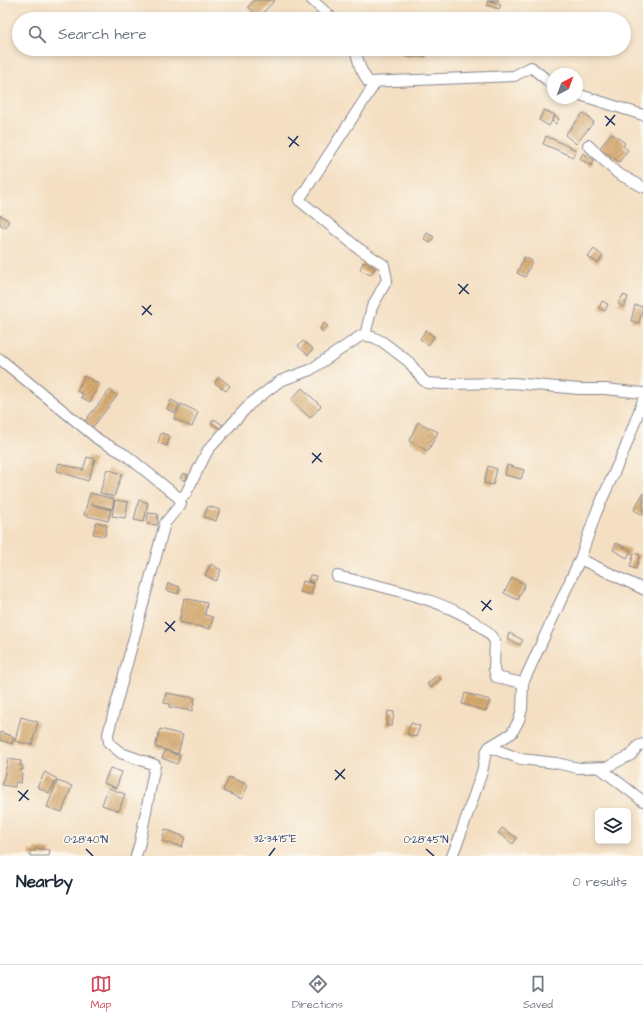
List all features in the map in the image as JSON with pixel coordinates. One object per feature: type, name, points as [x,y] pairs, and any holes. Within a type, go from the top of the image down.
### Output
[{"type":"street","points":[[312,0],[325,12]]},
{"type":"street","points":[[357,56],[360,67],[368,82],[514,76],[531,67],[547,80]]},
{"type":"street","points":[[365,336],[372,306],[387,280],[384,265],[358,248],[299,200],[376,82]]},
{"type":"street","points":[[583,96],[643,115]]},
{"type":"street","points":[[588,145],[617,174],[643,187]]},
{"type":"street","points":[[179,498],[186,495],[208,450],[250,404],[280,381],[310,370],[362,335],[383,342],[409,362],[427,383],[513,383],[643,393]]},
{"type":"street","points":[[0,359],[99,440],[126,455],[179,498],[181,504],[165,523],[108,734],[109,743],[121,753],[155,765],[136,856]]},
{"type":"street","points":[[452,856],[489,747],[512,733],[519,720],[522,709],[523,683],[580,559],[596,513],[624,453],[643,400]]},
{"type":"street","points":[[580,559],[643,589]]},
{"type":"street","points":[[337,576],[425,600],[473,620],[494,641],[494,674],[496,677],[523,683]]},
{"type":"street","points":[[489,747],[530,761],[556,763],[578,768],[600,768],[606,767],[630,755],[638,746],[643,744]]},
{"type":"street","points":[[600,768],[643,801]]},
{"type":"building","points":[[254,0],[275,0],[264,12],[254,12],[248,7]]},
{"type":"building","points":[[488,0],[501,5],[499,9],[487,5]]},
{"type":"building","points":[[490,0],[499,0],[497,3]]},
{"type":"building","points":[[405,56],[426,56],[405,57]]},
{"type":"building","points":[[544,110],[555,115],[549,126],[539,120]]},
{"type":"building","points":[[583,113],[594,122],[576,144],[565,135]]},
{"type":"building","points":[[555,116],[559,119],[556,124],[552,121]]},
{"type":"building","points":[[611,133],[625,143],[623,146],[628,150],[619,162],[600,148]]},
{"type":"building","points":[[546,136],[576,150],[573,157],[543,144]]},
{"type":"building","points":[[583,153],[594,160],[591,166],[580,159]]},
{"type":"building","points":[[0,215],[9,221],[5,228],[0,224]]},
{"type":"building","points":[[427,233],[434,237],[430,243],[424,239]]},
{"type":"building","points":[[594,249],[603,256],[598,263],[588,257]]},
{"type":"building","points":[[524,257],[532,261],[525,277],[517,273]]},
{"type":"building","points":[[363,262],[375,268],[371,275],[360,270]]},
{"type":"building","points":[[623,295],[628,297],[624,307],[618,304]]},
{"type":"building","points":[[602,301],[608,304],[605,311],[599,308]]},
{"type":"building","points":[[635,305],[643,307],[639,323],[631,321]]},
{"type":"building","points":[[324,323],[328,326],[323,332],[320,329]]},
{"type":"building","points":[[426,330],[434,337],[428,345],[420,339]]},
{"type":"building","points":[[303,341],[313,349],[308,355],[298,346]]},
{"type":"building","points":[[84,376],[99,384],[90,402],[81,397],[83,394],[77,391]]},
{"type":"building","points":[[219,377],[230,386],[226,391],[215,383]]},
{"type":"building","points":[[302,388],[321,406],[310,418],[291,400]]},
{"type":"building","points":[[110,390],[117,396],[92,428],[84,422]]},
{"type":"building","points":[[171,400],[179,404],[175,413],[167,409]]},
{"type":"building","points":[[181,404],[198,412],[192,427],[174,419]]},
{"type":"building","points":[[214,419],[223,425],[221,429],[211,423]]},
{"type":"building","points":[[418,422],[438,432],[428,451],[409,441]]},
{"type":"building","points":[[161,433],[170,436],[167,446],[158,443]]},
{"type":"building","points":[[87,457],[95,459],[88,481],[57,471],[59,463],[83,470]]},
{"type":"building","points":[[507,465],[524,470],[521,479],[505,475]]},
{"type":"building","points":[[488,466],[497,469],[493,485],[484,483]]},
{"type":"building","points":[[107,469],[122,474],[114,497],[100,493]]},
{"type":"building","points":[[183,473],[188,475],[185,481],[180,478]]},
{"type":"building","points":[[90,493],[114,499],[112,509],[90,504],[111,510],[108,521],[84,515]]},
{"type":"building","points":[[643,493],[643,515],[634,510]]},
{"type":"building","points":[[115,500],[128,502],[125,518],[112,516]]},
{"type":"building","points":[[139,500],[148,503],[144,522],[134,520]]},
{"type":"building","points":[[208,506],[220,510],[216,521],[204,517]]},
{"type":"building","points":[[148,513],[158,514],[157,525],[147,524]]},
{"type":"building","points":[[96,522],[107,525],[105,536],[93,534]]},
{"type":"building","points":[[616,543],[631,550],[627,558],[613,550]]},
{"type":"building","points":[[634,553],[640,555],[636,569],[630,567]]},
{"type":"building","points":[[211,564],[221,570],[216,581],[205,575]]},
{"type":"building","points":[[310,575],[316,576],[314,583],[308,581]]},
{"type":"building","points":[[512,578],[525,584],[518,600],[504,593]]},
{"type":"building","points":[[303,581],[314,584],[311,595],[300,592]]},
{"type":"building","points":[[168,583],[180,587],[178,594],[166,590]]},
{"type":"building","points":[[184,598],[207,603],[205,615],[213,617],[210,629],[179,622]]},
{"type":"building","points":[[509,633],[523,640],[520,645],[507,639]]},
{"type":"building","points":[[437,675],[441,679],[431,688],[427,684]]},
{"type":"building","points":[[166,693],[195,698],[192,711],[169,707],[170,704],[164,703]]},
{"type":"building","points":[[465,693],[490,700],[486,711],[462,704]]},
{"type":"building","points":[[388,711],[394,712],[392,726],[386,726]]},
{"type":"building","points":[[21,717],[38,722],[32,745],[15,741]]},
{"type":"building","points":[[411,723],[420,726],[416,737],[407,734]]},
{"type":"building","points":[[160,729],[183,735],[178,754],[155,747]]},
{"type":"building","points":[[0,732],[14,737],[12,744],[0,740]]},
{"type":"building","points":[[165,750],[180,756],[177,764],[162,758]]},
{"type":"building","points":[[8,759],[21,761],[20,766],[23,766],[23,770],[21,769],[20,772],[22,773],[21,783],[15,782],[15,787],[2,785]]},
{"type":"building","points":[[110,768],[122,772],[116,788],[104,783]]},
{"type":"building","points":[[45,772],[57,779],[49,793],[37,787]]},
{"type":"building","points":[[229,777],[248,785],[242,799],[223,791]]},
{"type":"building","points":[[57,781],[72,786],[62,812],[47,807]]},
{"type":"building","points":[[108,788],[125,794],[119,811],[102,805]]},
{"type":"building","points":[[502,828],[517,838],[513,844],[498,833]]},
{"type":"building","points":[[165,829],[185,837],[182,847],[162,841]]},
{"type":"building","points":[[36,848],[50,850],[49,856],[30,856],[30,851],[35,851]]}]
